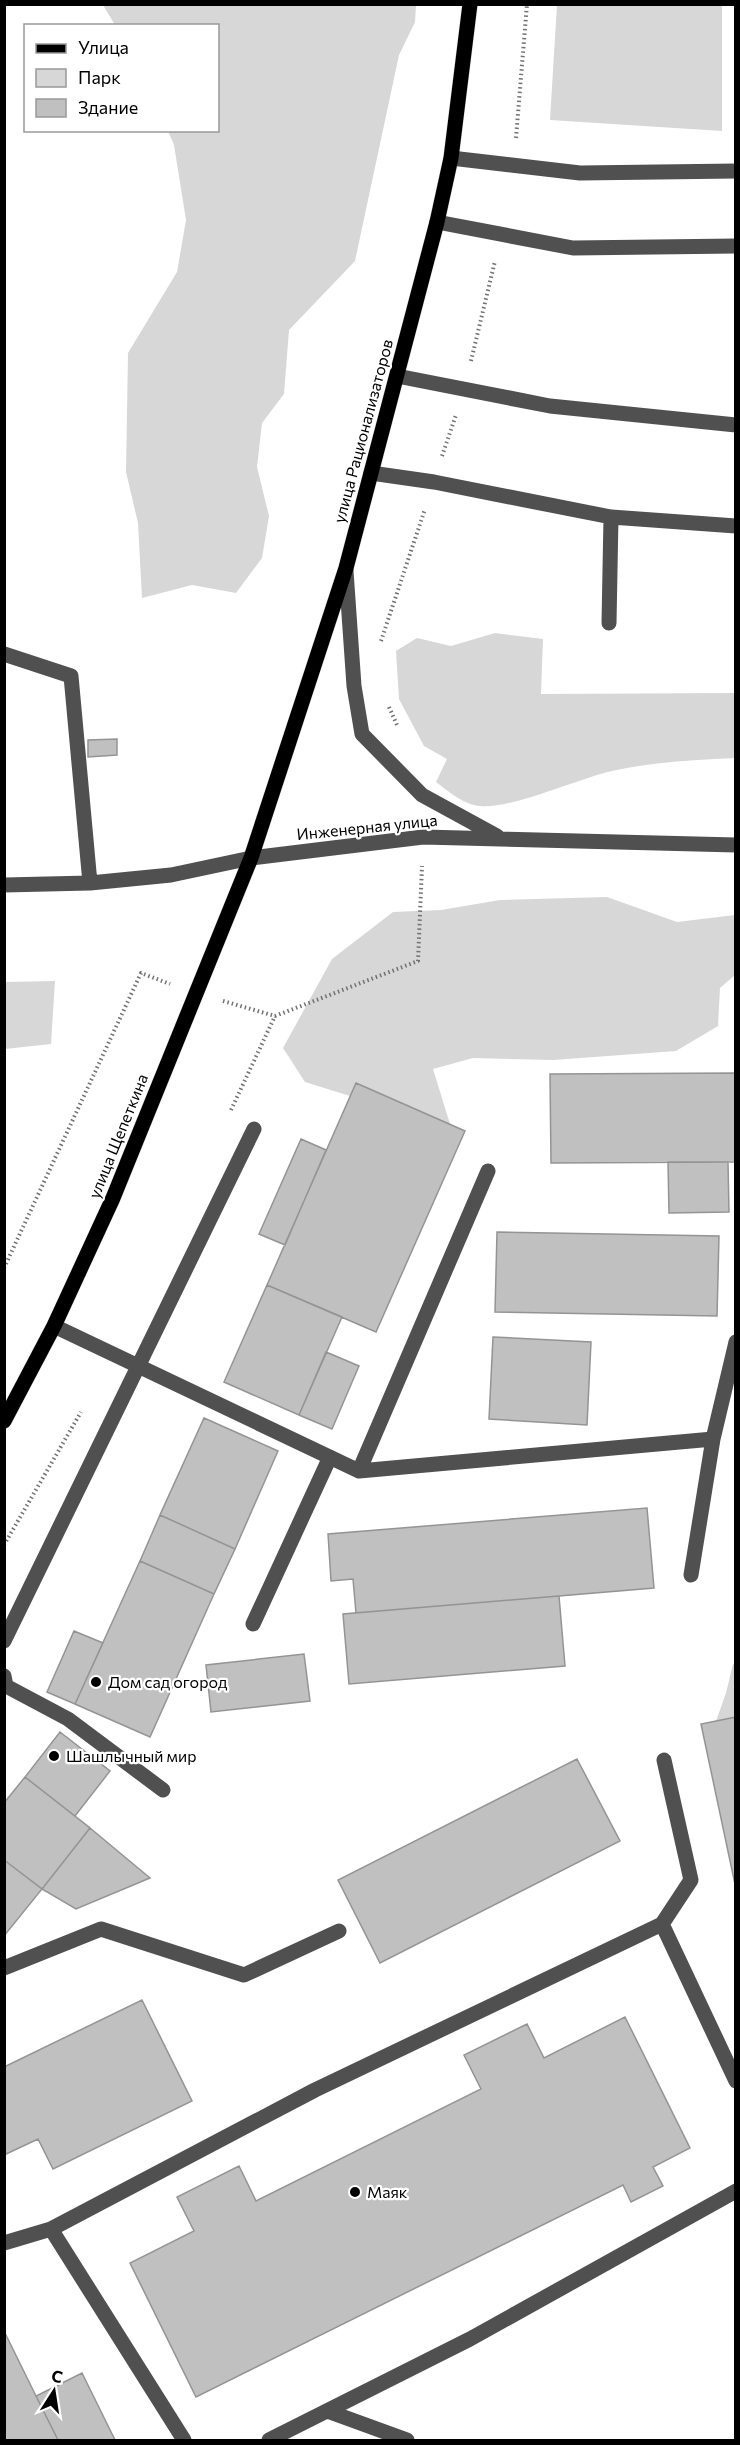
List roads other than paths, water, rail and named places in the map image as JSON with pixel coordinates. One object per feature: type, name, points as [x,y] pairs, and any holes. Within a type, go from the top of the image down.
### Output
[{"type":"main road","name":"улица Рационализаторов","points":[[251,858],[346,568],[437,222],[451,158],[470,4]]},
{"type":"main road","name":"улица Щепеткина","points":[[4,1420],[54,1326],[114,1198],[251,858]]},
{"type":"street","points":[[451,158],[580,173],[735,171]]},
{"type":"street","points":[[437,222],[573,248],[735,246]]},
{"type":"street","points":[[397,376],[550,406],[735,425]]},
{"type":"street","points":[[371,473],[434,482],[611,517],[735,526]]},
{"type":"street","points":[[609,623],[611,517]]},
{"type":"street","points":[[346,568],[354,686],[362,734],[422,795],[500,838]]},
{"type":"street","points":[[4,654],[71,676],[90,883]]},
{"type":"street","name":"Инженерная улица","points":[[4,885],[90,883],[171,875],[251,858],[423,837],[735,845]]},
{"type":"street","points":[[4,1641],[254,1129]]},
{"type":"street","points":[[359,1471],[488,1172]]},
{"type":"street","points":[[54,1326],[359,1471],[713,1439]]},
{"type":"street","points":[[691,1575],[713,1439],[735,1342]]},
{"type":"street","points":[[253,1624],[330,1457]]},
{"type":"street","points":[[4,1677],[6,1686],[68,1719],[163,1790]]},
{"type":"street","points":[[4,2242],[51,2229],[315,2090],[662,1924],[691,1880],[664,1760]]},
{"type":"street","points":[[662,1924],[735,2081]]},
{"type":"street","points":[[4,1968],[101,1929],[244,1975],[339,1932]]},
{"type":"street","points":[[269,2440],[330,2412],[470,2340],[735,2192]]},
{"type":"street","points":[[51,2229],[184,2440]]},
{"type":"street","points":[[330,2412],[407,2440]]},
{"type":"place","name":"Дом сад огород","points":[[96,1682]]},
{"type":"place","name":"Шашлычный мир","points":[[54,1756]]},
{"type":"place","name":"Маяк","points":[[355,2192]]}]
